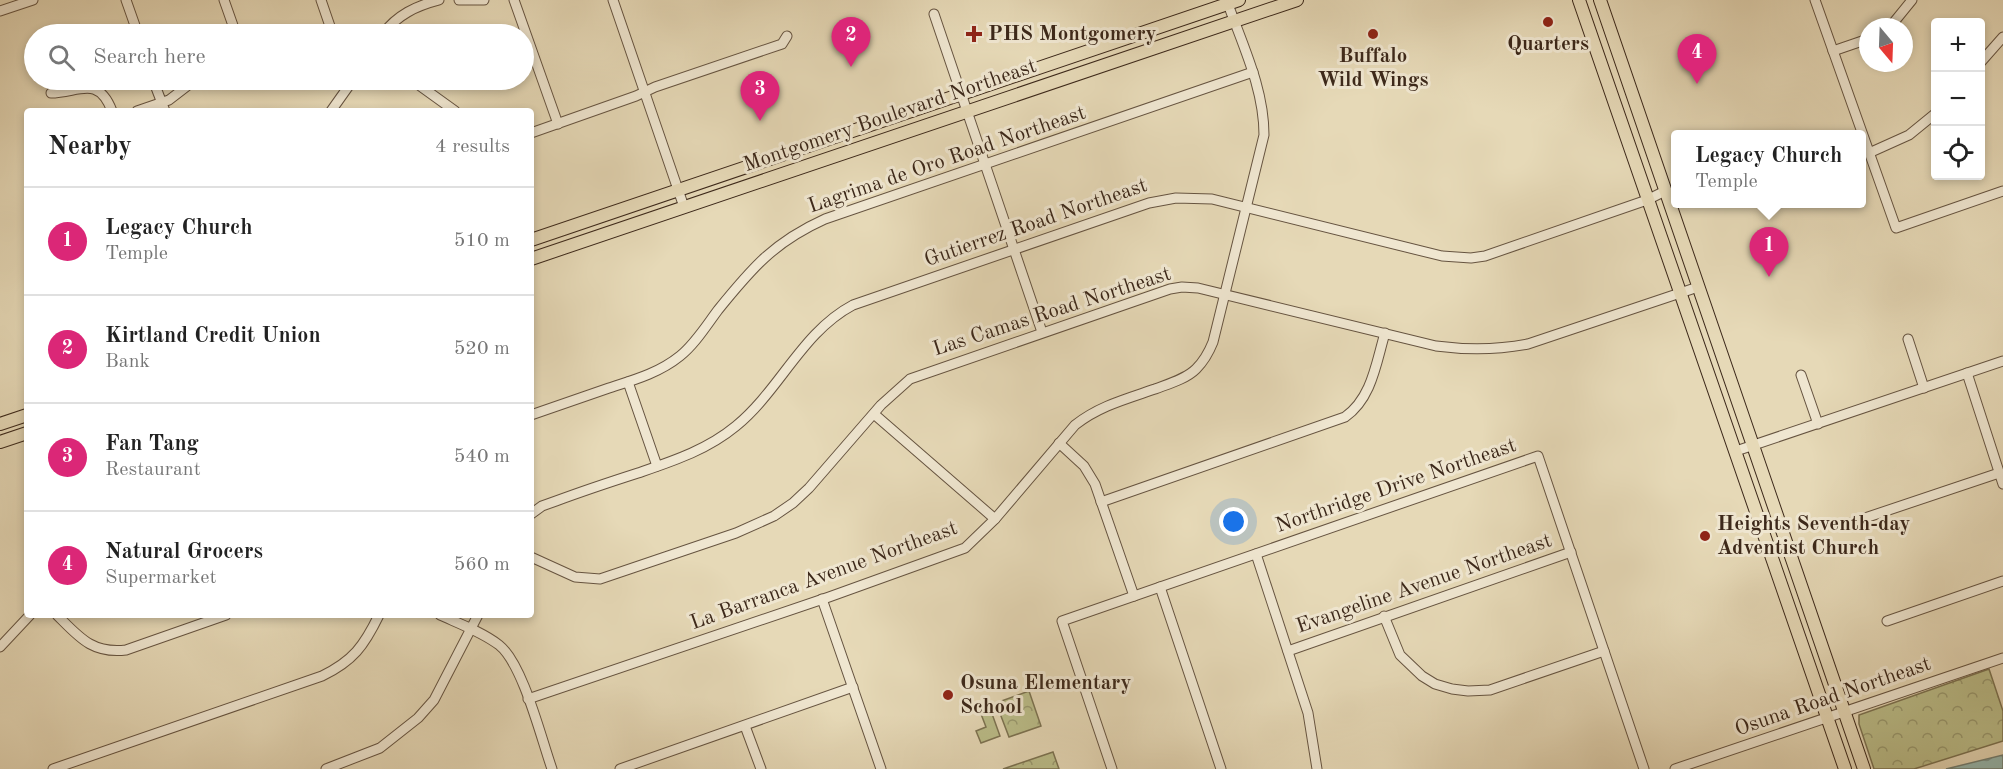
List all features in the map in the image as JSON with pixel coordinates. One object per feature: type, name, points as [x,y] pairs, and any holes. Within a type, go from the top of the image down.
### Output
[{"type":"main road","name":"Montgomery Boulevard Northeast","points":[[534,258],[1297,0]]},
{"type":"main road","points":[[1579,0],[1845,769]]},
{"type":"main road","points":[[1600,0],[1864,769]]},
{"type":"main road","name":"Montgomery Boulevard Northeast","points":[[534,239],[1234,2]]},
{"type":"main road","points":[[0,424],[24,416]]},
{"type":"main road","points":[[0,442],[24,434]]},
{"type":"street","points":[[0,11],[33,0]]},
{"type":"street","points":[[126,0],[134,24]]},
{"type":"street","points":[[224,0],[232,24]]},
{"type":"street","points":[[321,0],[329,24]]},
{"type":"street","points":[[392,24],[418,3],[439,0]]},
{"type":"street","points":[[459,0],[484,0]]},
{"type":"street","points":[[514,0],[523,24]]},
{"type":"street","points":[[614,0],[684,207]]},
{"type":"street","points":[[1815,0],[1861,130]]},
{"type":"street","points":[[1897,18],[1912,0]]},
{"type":"street","name":"La Barranca Avenue Northeast","points":[[528,699],[964,548],[995,519],[1075,425],[1099,408],[1176,381],[1195,370],[1207,355],[1213,342],[1264,135],[1261,97],[1234,21],[1234,2]]},
{"type":"street","points":[[934,15],[1042,332]]},
{"type":"street","points":[[534,132],[655,87],[782,45],[787,36]]},
{"type":"street","points":[[1985,57],[2003,37]]},
{"type":"street","points":[[1833,51],[1859,42]]},
{"type":"street","points":[[534,56],[558,124]]},
{"type":"street","name":"Lagrima de Oro Road Northeast","points":[[534,414],[657,371],[682,354],[751,271],[774,248],[825,219],[1253,72]]},
{"type":"street","points":[[51,93],[71,90]]},
{"type":"street","points":[[97,90],[106,97],[111,108]]},
{"type":"street","points":[[157,90],[163,107],[183,90]]},
{"type":"street","points":[[333,108],[346,90]]},
{"type":"street","points":[[426,90],[451,108]]},
{"type":"street","points":[[1869,153],[1910,135],[1931,117]]},
{"type":"street","points":[[1866,144],[1896,228],[2003,191]]},
{"type":"street","name":"Gutierrez Road Northeast","points":[[534,512],[542,506],[693,453],[710,444],[736,425],[761,402],[819,329],[841,312],[866,300],[1161,200],[1212,199],[1442,256],[1471,258],[1502,251],[1647,201],[1665,191]]},
{"type":"street","name":"Las Camas Road Northeast","points":[[534,558],[575,577],[600,579],[753,527],[793,503],[809,488],[898,388],[910,379],[1042,332],[1182,287],[1225,294],[1452,348],[1506,348],[1547,338],[1698,287]]},
{"type":"street","points":[[1101,501],[1345,417],[1355,410],[1365,397],[1385,333]]},
{"type":"street","points":[[1908,339],[1924,388]]},
{"type":"street","points":[[1736,451],[2003,361]]},
{"type":"street","points":[[1967,373],[2003,484]]},
{"type":"street","points":[[1801,375],[1818,424]]},
{"type":"street","points":[[628,382],[657,466]]},
{"type":"street","points":[[874,414],[995,519]]},
{"type":"street","points":[[1059,443],[1084,466],[1095,484],[1134,596]]},
{"type":"street","name":"Northridge Drive Northeast","points":[[1112,769],[1062,621],[1538,456],[1571,552]]},
{"type":"street","points":[[1853,522],[1999,473]]},
{"type":"street","points":[[1571,552],[1644,769]]},
{"type":"street","name":"Evangeline Avenue Northeast","points":[[1288,651],[1571,552]]},
{"type":"street","points":[[1256,554],[1308,713],[1317,769]]},
{"type":"street","points":[[1887,621],[2003,581]]},
{"type":"street","points":[[1160,587],[1221,769]]},
{"type":"street","points":[[822,599],[881,769]]},
{"type":"street","points":[[1384,616],[1400,655],[1422,676],[1435,684],[1452,689],[1490,690],[1604,651]]},
{"type":"street","points":[[0,647],[27,618]]},
{"type":"street","points":[[60,618],[90,646],[114,651],[126,650],[217,618]]},
{"type":"street","points":[[53,769],[322,676],[341,666],[356,654],[369,636],[378,618]]},
{"type":"street","points":[[447,618],[500,646],[511,658],[520,676],[552,769]]},
{"type":"street","points":[[326,769],[380,748],[418,718],[434,700],[476,618]]},
{"type":"street","name":"Osuna Road Northeast","points":[[1675,769],[2003,658]]},
{"type":"street","points":[[627,768],[853,687]]},
{"type":"street","points":[[745,726],[761,769]]},
{"type":"green space","points":[[1989,669],[2003,711],[2003,741],[1914,769],[1874,769],[1859,724],[1859,715]]},
{"type":"green space","points":[[1029,691],[1041,726],[1009,737],[996,703]]},
{"type":"green space","points":[[991,711],[1000,736],[981,743],[976,731],[986,727],[981,714]]},
{"type":"green space","points":[[1053,752],[1059,769],[1003,769]]},
{"type":"water","points":[[2003,755],[2003,769],[1946,769]]},
{"type":"place","name":"Quarters","points":[[1548,22]]},
{"type":"place","name":"PHS Montgomery","points":[[974,34]]},
{"type":"place","name":"Buffalo Wild Wings","points":[[1373,34]]},
{"type":"place","name":"Kirtland Credit Union","points":[[851,67]]},
{"type":"place","name":"Natural Grocers","points":[[1697,84]]},
{"type":"place","name":"Fan Tang","points":[[760,121]]},
{"type":"place","name":"Legacy Church","points":[[1769,277]]},
{"type":"place","name":"Heights Seventh-day Adventist Church","points":[[1705,536]]},
{"type":"place","name":"Osuna Elementary School","points":[[948,695]]}]
